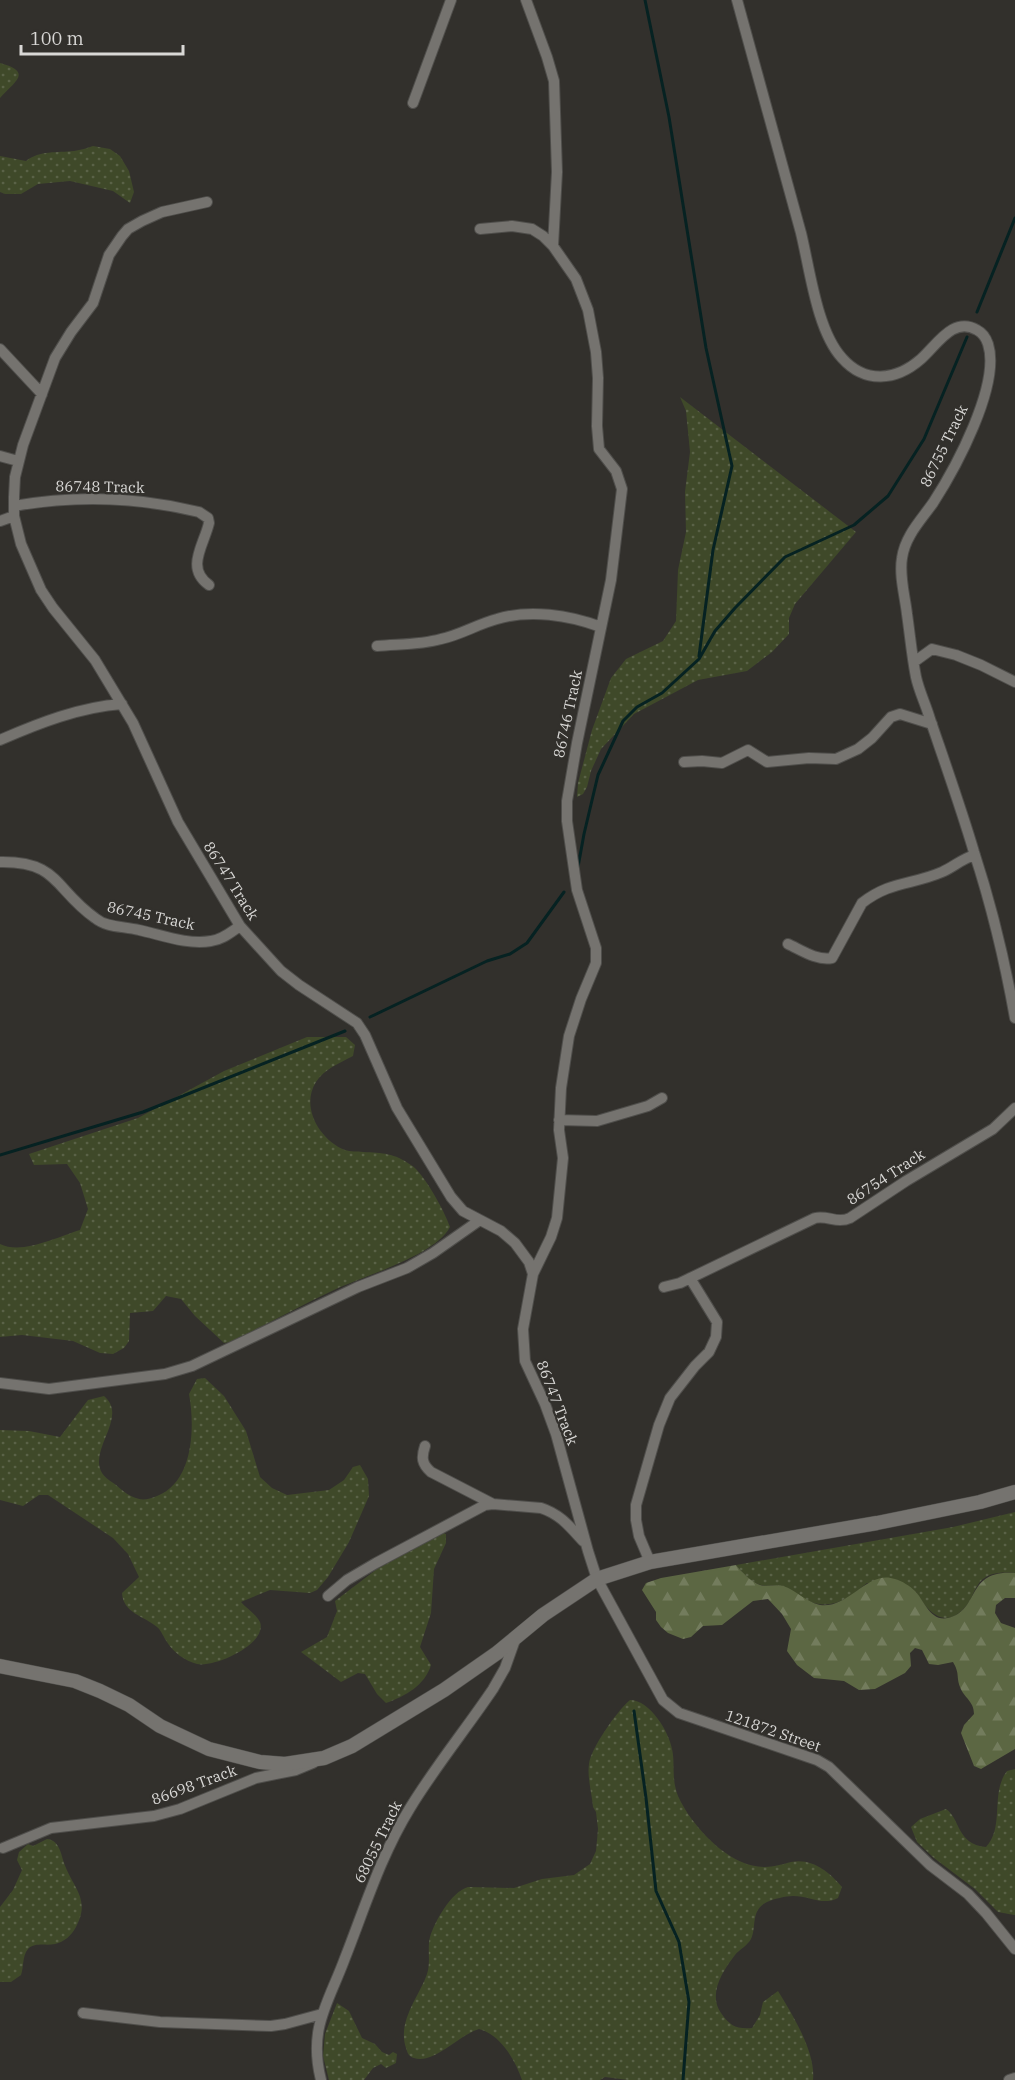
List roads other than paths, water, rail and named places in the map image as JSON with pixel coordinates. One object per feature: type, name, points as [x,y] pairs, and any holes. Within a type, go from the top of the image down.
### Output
[{"type":"street","points":[[412,103],[451,0]]},
{"type":"street","points":[[526,0],[548,57],[554,81],[557,172],[553,246]]},
{"type":"street","name":"86755 Track","points":[[737,0],[824,325],[833,347],[845,362],[860,373],[874,377],[906,370],[921,359],[946,333],[957,327],[964,325],[974,328],[987,340],[990,352],[987,384],[974,426],[947,479],[906,543],[901,576],[916,679],[995,922],[1015,1018]]},
{"type":"street","name":"86747 Track","points":[[207,202],[162,212],[135,225],[122,236],[105,265],[93,303],[62,346],[51,368],[18,461],[14,511],[21,544],[41,590],[95,660],[133,723],[183,830],[240,926],[280,971],[357,1023],[397,1108],[440,1179],[463,1211],[501,1231],[515,1243],[529,1262],[532,1274],[523,1329],[525,1361],[556,1434],[597,1579]]},
{"type":"street","name":"86746 Track","points":[[480,229],[522,226],[532,229],[553,246],[576,279],[588,310],[596,352],[597,440],[603,456],[616,471],[622,489],[613,571],[569,784],[567,820],[577,890],[594,942],[596,963],[569,1036],[561,1088],[559,1120],[563,1158],[557,1218],[543,1255],[532,1274]]},
{"type":"street","points":[[0,349],[42,394]]},
{"type":"street","points":[[0,456],[18,461]]},
{"type":"street","name":"86748 Track","points":[[14,511],[69,500],[129,499],[199,512],[208,518],[208,529],[196,567],[199,575],[209,585]]},
{"type":"street","points":[[0,521],[14,511]]},
{"type":"street","points":[[377,646],[430,642],[444,639],[498,618],[523,615],[570,617],[601,627]]},
{"type":"street","points":[[914,662],[932,649],[956,655],[1015,682]]},
{"type":"street","points":[[0,740],[77,711],[122,704]]},
{"type":"street","points":[[684,762],[722,763],[748,750],[767,762],[809,758],[836,759],[858,749],[872,738],[891,717],[900,714],[932,724]]},
{"type":"street","points":[[788,944],[814,956],[832,958],[862,903],[869,897],[894,885],[944,871],[961,860],[975,855]]},
{"type":"street","name":"86745 Track","points":[[0,862],[15,861],[40,867],[77,904],[102,923],[180,940],[210,942],[240,926]]},
{"type":"street","points":[[559,1120],[597,1121],[648,1106],[662,1098]]},
{"type":"street","name":"86754 Track","points":[[664,1287],[690,1278],[815,1218],[821,1217],[839,1222],[850,1218],[906,1181],[993,1129],[1015,1108]]},
{"type":"street","points":[[0,1383],[49,1389],[165,1374],[192,1366],[358,1287],[406,1268],[433,1253],[480,1220]]},
{"type":"street","points":[[650,1562],[639,1536],[636,1505],[659,1425],[670,1398],[709,1352],[716,1337],[717,1322],[690,1278]]},
{"type":"street","points":[[425,1446],[422,1460],[424,1466],[431,1472],[493,1504],[549,1510],[564,1520],[585,1543]]},
{"type":"street","points":[[0,1666],[75,1681],[100,1690],[129,1705],[160,1726],[209,1749],[260,1762],[285,1764],[324,1758],[352,1746],[444,1690],[517,1637],[543,1615],[597,1579],[650,1562],[877,1523],[1015,1492]]},
{"type":"street","points":[[328,1596],[347,1580],[376,1563],[466,1514],[493,1504]]},
{"type":"street","name":"121872 Street","points":[[597,1579],[654,1685],[670,1707],[692,1718],[829,1767],[930,1865],[968,1894],[1015,1949]]},
{"type":"street","name":"68055 Track","points":[[321,2080],[316,2038],[322,2014],[376,1875],[409,1809],[493,1689],[505,1668],[517,1637]]},
{"type":"street","name":"86698 Track","points":[[3,1848],[51,1828],[163,1814],[256,1778],[296,1770],[324,1758]]},
{"type":"street","points":[[83,2013],[160,2022],[272,2026],[285,2025],[322,2014]]},
{"type":"street","points":[[1009,2080],[1015,2078]]},
{"type":"waterway","points":[[645,0],[669,117],[706,348],[732,466],[713,550],[699,656]]},
{"type":"waterway","points":[[977,312],[1015,218]]},
{"type":"waterway","points":[[578,867],[598,775],[623,721],[637,707],[662,693],[699,659],[715,631],[785,557],[854,525],[888,496],[924,439],[967,337]]},
{"type":"waterway","points":[[370,1017],[487,961],[510,954],[527,943],[564,892]]},
{"type":"waterway","points":[[0,1155],[143,1112],[345,1031]]},
{"type":"waterway","points":[[634,1711],[656,1891],[679,1942],[689,2002],[683,2080]]}]
